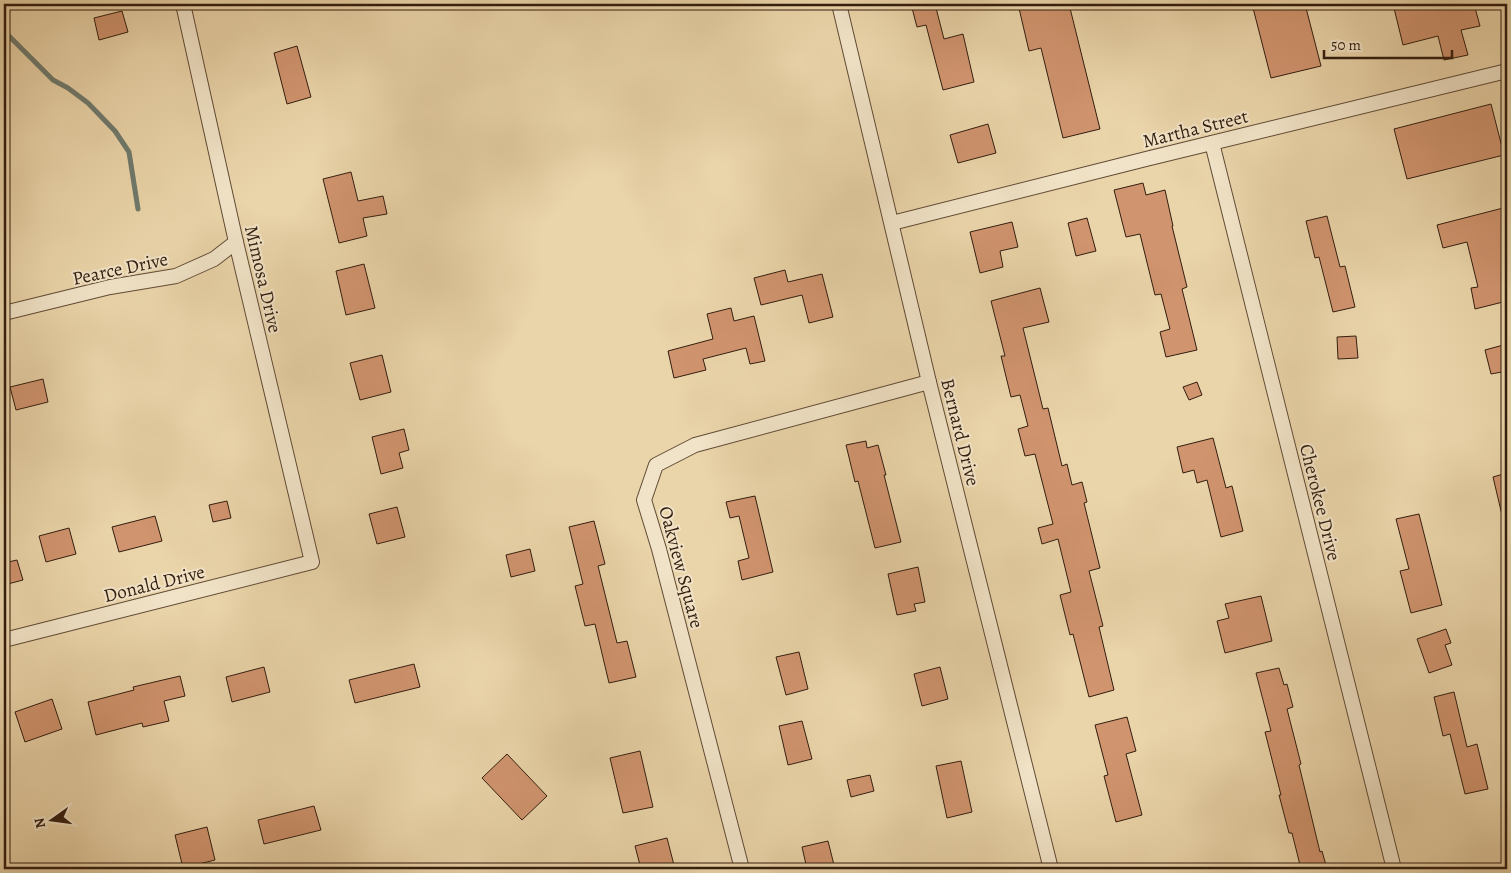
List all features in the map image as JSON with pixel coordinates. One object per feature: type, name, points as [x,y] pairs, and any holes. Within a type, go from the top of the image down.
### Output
[{"type":"street","name":"Mimosa Drive","points":[[183,4],[236,242],[312,562]]},
{"type":"street","name":"Bernard Drive","points":[[839,4],[929,382],[1051,869]]},
{"type":"street","name":"Martha Street","points":[[892,223],[1507,71]]},
{"type":"street","name":"Cherokee Drive","points":[[1212,143],[1394,869]]},
{"type":"street","name":"Pearce Drive","points":[[4,313],[110,288],[176,276],[214,259],[236,242]]},
{"type":"street","name":"Oakview Square","points":[[742,869],[659,549],[644,500],[656,465],[694,445],[929,382]]},
{"type":"street","name":"Donald Drive","points":[[4,640],[312,562]]},
{"type":"building","points":[[911,4],[935,4],[944,39],[963,34],[974,82],[943,90],[926,25],[917,27]]},
{"type":"building","points":[[1018,4],[1069,4],[1100,129],[1063,138],[1041,48],[1029,51]]},
{"type":"building","points":[[1252,4],[1305,4],[1321,66],[1271,78]]},
{"type":"building","points":[[1393,4],[1474,4],[1480,26],[1461,30],[1468,55],[1444,60],[1438,36],[1403,45]]},
{"type":"building","points":[[122,11],[128,32],[99,40],[94,18]]},
{"type":"building","points":[[297,46],[311,97],[287,104],[274,53]]},
{"type":"building","points":[[1491,104],[1504,155],[1407,179],[1394,129]]},
{"type":"building","points":[[988,124],[996,153],[958,163],[950,135]]},
{"type":"building","points":[[351,172],[358,201],[383,196],[387,214],[363,218],[367,236],[339,243],[323,179]]},
{"type":"building","points":[[1143,183],[1146,195],[1165,190],[1187,287],[1182,289],[1197,350],[1166,357],[1160,332],[1170,329],[1161,294],[1155,295],[1140,234],[1126,237],[1114,190]]},
{"type":"building","points":[[1507,207],[1507,301],[1475,309],[1471,288],[1478,287],[1467,242],[1443,248],[1437,225]]},
{"type":"building","points":[[1327,216],[1340,267],[1345,266],[1355,307],[1333,312],[1319,257],[1315,258],[1306,221]]},
{"type":"building","points":[[1087,218],[1096,251],[1076,256],[1068,223]]},
{"type":"building","points":[[1012,222],[1018,247],[1000,251],[1003,267],[980,273],[970,232]]},
{"type":"building","points":[[364,264],[375,308],[346,315],[336,271]]},
{"type":"building","points":[[785,270],[788,282],[822,274],[833,317],[809,323],[802,295],[761,305],[754,278]]},
{"type":"building","points":[[1040,288],[1049,322],[1023,328],[1043,409],[1048,408],[1062,466],[1067,464],[1072,485],[1082,482],[1087,502],[1084,503],[1100,568],[1089,571],[1103,626],[1099,627],[1114,690],[1089,697],[1073,634],[1070,635],[1060,595],[1071,592],[1058,539],[1042,544],[1038,528],[1053,524],[1035,454],[1025,456],[1018,429],[1028,426],[1020,395],[1011,397],[1001,356],[1005,356],[991,301]]},
{"type":"building","points":[[731,308],[734,321],[754,316],[765,361],[750,364],[746,348],[703,359],[706,370],[674,378],[668,351],[713,339],[707,314]]},
{"type":"building","points":[[1356,336],[1358,358],[1338,359],[1337,337]]},
{"type":"building","points":[[1507,344],[1507,371],[1491,374],[1485,350]]},
{"type":"building","points":[[382,355],[391,392],[360,400],[350,363]]},
{"type":"building","points":[[43,379],[48,402],[16,410],[10,387]]},
{"type":"building","points":[[1197,382],[1202,395],[1189,400],[1183,387]]},
{"type":"building","points":[[404,429],[409,450],[399,453],[403,468],[381,474],[372,437]]},
{"type":"building","points":[[1213,438],[1226,488],[1232,486],[1243,531],[1221,537],[1207,480],[1197,483],[1194,470],[1183,473],[1177,447]]},
{"type":"building","points":[[866,441],[867,448],[878,445],[901,542],[875,548],[858,481],[855,482],[846,445]]},
{"type":"building","points":[[1507,473],[1507,514],[1502,515],[1493,477]]},
{"type":"building","points":[[755,496],[773,572],[742,580],[738,561],[749,558],[739,516],[730,518],[726,502]]},
{"type":"building","points":[[227,501],[231,518],[213,522],[209,505]]},
{"type":"building","points":[[397,507],[405,537],[377,544],[369,514]]},
{"type":"building","points":[[1419,514],[1442,605],[1411,613],[1400,571],[1409,569],[1396,519]]},
{"type":"building","points":[[155,516],[162,541],[119,552],[112,527]]},
{"type":"building","points":[[594,521],[605,564],[598,566],[617,643],[627,641],[636,677],[609,683],[595,624],[585,626],[575,586],[583,584],[569,527]]},
{"type":"building","points":[[69,528],[76,554],[46,562],[39,536]]},
{"type":"building","points":[[530,549],[535,571],[511,577],[506,555]]},
{"type":"building","points":[[17,560],[23,580],[4,585],[4,563]]},
{"type":"building","points":[[918,567],[925,602],[914,604],[916,611],[897,615],[888,574]]},
{"type":"building","points":[[1261,596],[1272,641],[1225,653],[1217,621],[1229,618],[1225,604]]},
{"type":"building","points":[[1446,629],[1451,643],[1445,645],[1452,665],[1429,673],[1417,639]]},
{"type":"building","points":[[799,652],[808,689],[786,695],[776,657]]},
{"type":"building","points":[[414,664],[420,687],[355,703],[349,680]]},
{"type":"building","points":[[264,667],[270,692],[232,702],[226,677]]},
{"type":"building","points":[[940,667],[948,699],[922,706],[914,674]]},
{"type":"building","points":[[1279,668],[1284,685],[1287,684],[1293,707],[1287,709],[1320,852],[1322,851],[1327,869],[1301,869],[1292,833],[1289,833],[1279,795],[1281,795],[1265,732],[1271,731],[1256,673]]},
{"type":"building","points":[[180,676],[185,696],[164,701],[169,721],[143,727],[142,723],[96,735],[88,702],[134,690],[133,687]]},
{"type":"building","points":[[1454,692],[1467,747],[1477,744],[1488,789],[1465,794],[1450,734],[1443,736],[1434,697]]},
{"type":"building","points":[[52,699],[62,729],[25,742],[15,712]]},
{"type":"building","points":[[1127,717],[1136,751],[1126,754],[1142,815],[1116,822],[1104,776],[1108,775],[1095,725]]},
{"type":"building","points":[[802,721],[812,759],[788,765],[779,726]]},
{"type":"building","points":[[640,751],[653,807],[623,813],[610,758]]},
{"type":"building","points":[[507,754],[547,796],[522,820],[482,778]]},
{"type":"building","points":[[961,761],[972,812],[947,818],[936,766]]},
{"type":"building","points":[[870,775],[874,791],[851,797],[847,780]]},
{"type":"building","points":[[314,806],[321,830],[264,844],[258,820]]},
{"type":"building","points":[[207,827],[215,860],[183,868],[175,835]]},
{"type":"building","points":[[667,838],[675,869],[641,869],[635,846]]},
{"type":"building","points":[[828,841],[835,869],[807,869],[802,847]]},
{"type":"waterway","points":[[4,31],[53,80],[68,88],[88,103],[115,131],[129,152],[138,209]]}]
